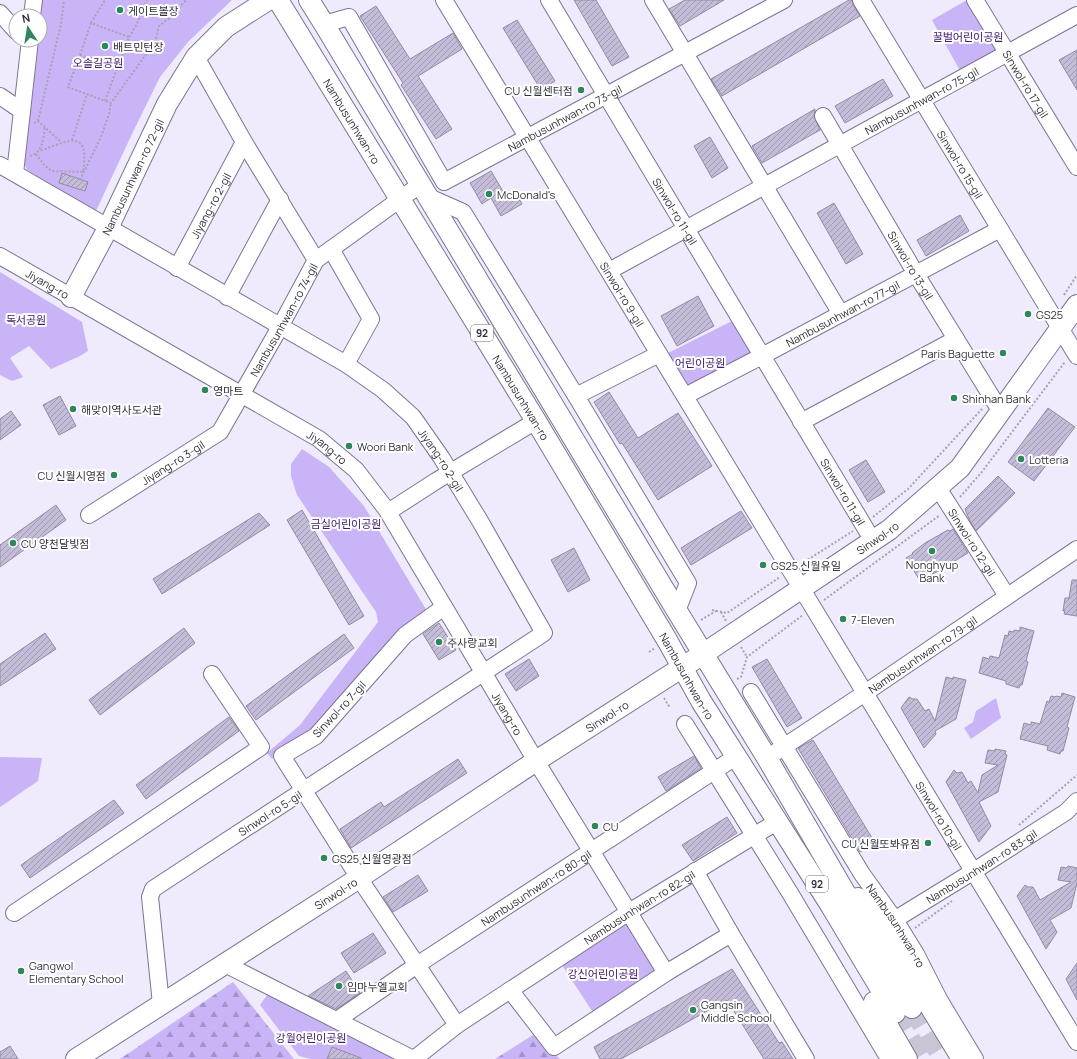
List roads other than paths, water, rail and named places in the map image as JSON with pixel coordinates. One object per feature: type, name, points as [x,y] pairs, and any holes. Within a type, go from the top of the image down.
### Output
[{"type":"main road","name":"Nambusunhwan-ro 72-gil","points":[[71,297],[108,228],[167,104],[196,57],[226,27],[268,0]]},
{"type":"main road","name":"Nambusunhwan-ro","points":[[278,0],[536,421],[701,701],[831,906],[904,1011]]},
{"type":"main road","name":"Nambusunhwan-ro","points":[[309,0],[767,758],[819,849],[904,1011]]},
{"type":"main road","name":"Sinwol-ro","points":[[76,1059],[226,964],[536,761],[682,668],[801,588],[868,533],[889,530],[960,468],[996,405],[1056,322],[1077,305]]},
{"type":"main road","name":"Nambusunhwan-ro","points":[[737,756],[762,831],[904,1011],[962,1059]]},
{"type":"main road","name":"Nambusunhwan-ro","points":[[819,849],[888,924],[904,1011],[908,1059]]},
{"type":"street","name":"Sinwol-ro 9-gil","points":[[444,0],[801,588]]},
{"type":"street","name":"Sinwol-ro 11-gil","points":[[550,0],[868,533]]},
{"type":"street","points":[[653,0],[841,314]]},
{"type":"street","name":"Nambusunhwan-ro 73-gil","points":[[324,24],[349,17],[444,182],[784,0]]},
{"type":"street","name":"Sinwol-ro 15-gil","points":[[861,0],[1077,356]]},
{"type":"street","name":"Sinwol-ro 17-gil","points":[[975,0],[1077,167]]},
{"type":"street","points":[[0,12],[8,22]]},
{"type":"street","name":"Nambusunhwan-ro 75-gil","points":[[609,271],[1077,15]]},
{"type":"street","points":[[15,174],[28,48]]},
{"type":"street","points":[[196,57],[244,142],[316,260]]},
{"type":"street","points":[[0,96],[22,111]]},
{"type":"street","name":"Sinwol-ro 13-gil","points":[[823,116],[916,274],[996,405]]},
{"type":"street","name":"Jiyang-ro 2-gil","points":[[177,268],[244,142]]},
{"type":"street","name":"Jiyang-ro 2-gil","points":[[0,165],[227,297],[346,364],[383,390],[413,417],[450,473],[544,633],[483,672]]},
{"type":"street","points":[[425,191],[462,212],[576,396],[688,583],[677,611]]},
{"type":"street","name":"Nambusunhwan-ro 74-gil","points":[[240,394],[280,327],[316,260],[400,200],[425,191]]},
{"type":"street","points":[[227,297],[280,199]]},
{"type":"street","name":"Nambusunhwan-ro 77-gil","points":[[685,396],[1000,229]]},
{"type":"street","points":[[331,249],[371,319],[346,364]]},
{"type":"street","name":"Jiyang-ro","points":[[0,256],[319,439],[356,470],[388,512],[536,761],[666,973]]},
{"type":"street","points":[[802,422],[956,339]]},
{"type":"street","points":[[576,396],[659,354]]},
{"type":"street","name":"Jiyang-ro 3-gil","points":[[89,515],[220,432],[240,394]]},
{"type":"street","points":[[388,512],[436,481],[536,421]]},
{"type":"street","name":"Sinwol-ro 12-gil","points":[[938,488],[1007,596]]},
{"type":"street","name":"Nambusunhwan-ro 79-gil","points":[[767,758],[1077,549]]},
{"type":"street","name":"Sinwol-ro 10-gil","points":[[801,588],[1077,1042]]},
{"type":"street","name":"Sinwol-ro 7-gil","points":[[444,606],[405,635],[316,736],[282,756],[359,878],[457,1025]]},
{"type":"street","name":"Sinwol-ro 5-gil","points":[[161,1004],[150,897],[153,889],[483,672]]},
{"type":"street","points":[[14,913],[261,747],[212,674]]},
{"type":"street","name":"Nambusunhwan-ro","points":[[751,692],[862,874],[888,924]]},
{"type":"street","name":"Nambusunhwan-ro","points":[[685,724],[714,771],[762,831]]},
{"type":"street","name":"Nambusunhwan-ro 80-gil","points":[[337,1020],[417,965],[737,756]]},
{"type":"street","name":"Nambusunhwan-ro 83-gil","points":[[888,924],[974,872],[1066,812],[1077,801]]},
{"type":"street","name":"Nambusunhwan-ro 82-gil","points":[[226,964],[414,1059],[457,1025],[629,912],[762,831]]},
{"type":"street","points":[[695,871],[806,1059]]},
{"type":"street","points":[[510,990],[554,1047],[666,973],[731,934]]},
{"type":"street","name":"Nambusunhwan-ro","points":[[889,1059],[904,1011],[975,1059]]},
{"type":"tunnel","points":[[912,1008],[943,1059]]},
{"type":"tunnel","points":[[895,1013],[922,1059]]},
{"type":"place","name":"게이트볼장","points":[[120,10]]},
{"type":"place","name":"배트민턴장","points":[[105,46]]},
{"type":"place","name":"CU 신월센터점","points":[[581,90]]},
{"type":"place","name":"McDonald's","points":[[489,194]]},
{"type":"place","name":"GS25","points":[[1028,314]]},
{"type":"place","name":"Paris Baguette","points":[[1003,353]]},
{"type":"place","name":"영마트","points":[[205,390]]},
{"type":"place","name":"Shinhan Bank","points":[[954,398]]},
{"type":"place","name":"해맞이역사도서관","points":[[73,409]]},
{"type":"place","name":"Woori Bank","points":[[349,446]]},
{"type":"place","name":"Lotteria","points":[[1021,459]]},
{"type":"place","name":"CU 신월시영점","points":[[114,475]]},
{"type":"place","name":"CU 양천달빛점","points":[[13,543]]},
{"type":"place","name":"Nonghyup Bank","points":[[932,551]]},
{"type":"place","name":"GS25 신월유일","points":[[763,565]]},
{"type":"place","name":"7-Eleven","points":[[843,619]]},
{"type":"place","name":"주사랑교회","points":[[439,642]]},
{"type":"place","name":"CU","points":[[595,826]]},
{"type":"place","name":"CU 신월또봐유점","points":[[928,843]]},
{"type":"place","name":"GS25 신월영광점","points":[[324,858]]},
{"type":"place","name":"Gangwol Elementary School","points":[[21,971]]},
{"type":"place","name":"임마누엘교회","points":[[339,986]]},
{"type":"place","name":"Gangsin Middle School","points":[[693,1010]]},
{"type":"park label","name":"꿀벌어린이공원","points":[[968,36]]},
{"type":"park label","name":"오솔길공원","points":[[98,62]]},
{"type":"park label","name":"독서공원","points":[[26,319]]},
{"type":"park label","name":"어린이공원","points":[[700,362]]},
{"type":"park label","name":"금실어린이공원","points":[[346,523]]},
{"type":"park label","name":"강신어린이공원","points":[[603,973]]},
{"type":"park label","name":"강월어린이공원","points":[[311,1037]]}]
